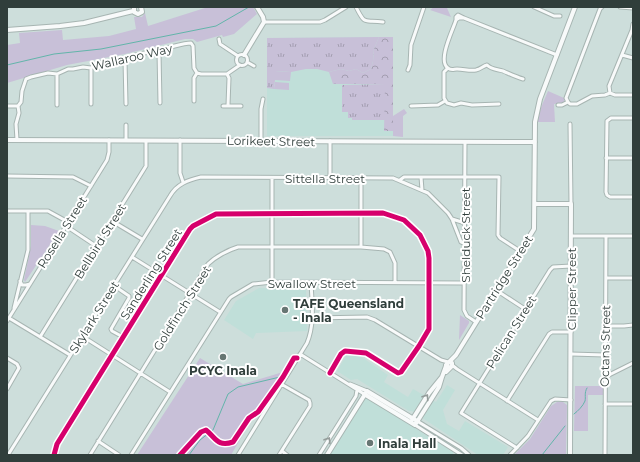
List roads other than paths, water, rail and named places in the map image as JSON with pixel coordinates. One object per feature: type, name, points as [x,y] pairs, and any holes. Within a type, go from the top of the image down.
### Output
[{"type":"street","points":[[7,30],[84,23],[134,9],[135,13],[138,14],[142,12],[142,8],[148,7]]},
{"type":"street","points":[[244,55],[264,22],[263,17],[257,7]]},
{"type":"street","points":[[264,22],[320,22],[346,7]]},
{"type":"street","points":[[356,7],[364,21],[383,22]]},
{"type":"street","points":[[534,7],[554,16],[560,16]]},
{"type":"street","name":"Partridge Street","points":[[414,422],[439,387],[443,375],[449,365],[534,229],[535,122],[540,99],[575,7]]},
{"type":"street","points":[[620,7],[633,8]]},
{"type":"street","points":[[408,70],[410,65],[411,45],[425,8]]},
{"type":"street","points":[[568,102],[566,95],[600,8]]},
{"type":"street","points":[[523,79],[493,69],[487,65],[481,69],[471,71],[458,69],[450,70],[446,66],[444,56],[456,20],[459,18],[464,18],[557,55]]},
{"type":"street","points":[[610,93],[609,86],[632,30],[633,24]]},
{"type":"street","points":[[218,40],[220,44],[238,56],[241,54],[244,55]]},
{"type":"street","name":"Wallaroo Way","points":[[18,106],[22,102],[22,91],[26,79],[44,74],[57,74],[68,69],[83,66],[91,68],[99,63],[108,63],[117,59],[125,60],[132,56],[153,51],[159,52],[163,49],[191,43],[194,50],[194,68],[197,73]]},
{"type":"street","points":[[159,52],[160,103]]},
{"type":"street","points":[[244,55],[247,58],[247,62],[254,66]]},
{"type":"street","points":[[622,55],[633,58]]},
{"type":"street","points":[[238,56],[236,61],[240,65]]},
{"type":"street","points":[[125,60],[126,104]]},
{"type":"street","points":[[194,101],[194,78],[197,73],[227,74],[247,62]]},
{"type":"street","points":[[91,68],[91,104]]},
{"type":"street","points":[[445,101],[444,72],[448,68]]},
{"type":"street","points":[[57,74],[57,105]]},
{"type":"street","points":[[227,74],[229,78],[228,105]]},
{"type":"street","points":[[558,105],[568,102],[570,104],[577,104],[592,96],[610,93],[615,95],[633,95]]},
{"type":"street","points":[[261,141],[261,109],[263,99]]},
{"type":"street","points":[[445,101],[447,104],[454,105],[461,103],[472,105],[500,104]]},
{"type":"street","points":[[412,106],[438,105],[445,101]]},
{"type":"street","points":[[7,106],[18,106],[19,113],[16,124],[17,140]]},
{"type":"street","points":[[223,106],[241,106]]},
{"type":"street","points":[[633,118],[611,118],[608,119],[606,124],[607,195],[633,196]]},
{"type":"street","name":"Clipper Street","points":[[570,124],[570,455]]},
{"type":"street","points":[[126,125],[126,140]]},
{"type":"street","name":"Lorikeet Street","points":[[7,140],[535,142]]},
{"type":"street","name":"Rosella Street","points":[[8,319],[109,156],[109,140]]},
{"type":"street","points":[[180,140],[180,173],[183,182]]},
{"type":"street","name":"Bellbird Street","points":[[40,337],[146,166],[146,141]]},
{"type":"street","points":[[330,141],[330,178]]},
{"type":"street","name":"Shelduck Street","points":[[465,142],[465,314],[476,322]]},
{"type":"street","points":[[606,158],[633,158]]},
{"type":"street","points":[[7,176],[73,177],[91,186]]},
{"type":"street","name":"Sittella Street","points":[[183,182],[201,177],[392,178],[400,180],[402,177],[500,176],[498,235],[500,238],[520,250]]},
{"type":"street","points":[[272,178],[272,282]]},
{"type":"street","points":[[361,178],[361,247]]},
{"type":"street","points":[[421,178],[422,190]]},
{"type":"street","points":[[400,180],[428,193],[448,212],[461,242],[465,244]]},
{"type":"street","name":"Skylark Street","points":[[8,455],[142,239],[173,191],[183,182]]},
{"type":"street","points":[[535,204],[571,204]]},
{"type":"street","points":[[7,211],[48,211],[68,222]]},
{"type":"street","points":[[13,311],[28,250],[28,211]]},
{"type":"street","name":"Sanderling Street","points":[[54,455],[57,444],[161,275],[193,226],[216,214],[390,214],[408,223],[420,235],[428,250],[429,282],[428,329],[419,346],[401,372],[398,373],[366,353],[345,351],[341,354],[330,373]]},
{"type":"street","points":[[452,219],[465,222]]},
{"type":"street","points":[[112,221],[142,239]]},
{"type":"street","points":[[66,226],[96,246]]},
{"type":"street","points":[[571,236],[633,236]]},
{"type":"street","name":"Octans Street","points":[[605,455],[606,236]]},
{"type":"street","name":"Goldfinch Street","points":[[90,455],[211,261],[233,248],[361,247],[384,249],[390,252],[395,264],[395,282]]},
{"type":"street","points":[[132,257],[220,312]]},
{"type":"street","name":"Pelican Street","points":[[517,448],[461,413],[551,268],[571,266]]},
{"type":"street","points":[[606,278],[633,278]]},
{"type":"street","points":[[20,281],[22,285],[31,283]]},
{"type":"street","name":"Swallow Street","points":[[131,455],[220,312],[231,297],[253,284],[272,282],[464,283]]},
{"type":"street","points":[[238,455],[310,336],[312,318],[311,283]]},
{"type":"street","points":[[113,285],[129,296],[111,329],[123,337]]},
{"type":"street","points":[[496,290],[525,309]]},
{"type":"street","points":[[312,318],[367,317],[375,320],[538,420]]},
{"type":"street","points":[[8,319],[70,356]]},
{"type":"street","points":[[605,326],[633,325]]},
{"type":"street","points":[[507,401],[549,334],[552,332],[571,332]]},
{"type":"street","points":[[82,336],[170,392]]},
{"type":"street","points":[[300,354],[463,450],[467,454]]},
{"type":"street","points":[[570,354],[605,354]]},
{"type":"street","points":[[7,358],[17,364],[19,368],[7,389]]},
{"type":"street","points":[[605,377],[633,363]]},
{"type":"street","points":[[279,455],[310,406],[309,400],[282,384]]},
{"type":"street","points":[[349,384],[357,390],[366,392]]},
{"type":"street","points":[[319,455],[356,396],[357,390]]},
{"type":"street","points":[[327,455],[366,392]]},
{"type":"street","points":[[510,455],[528,436],[551,401],[571,400]]},
{"type":"street","points":[[350,405],[359,404]]},
{"type":"street","points":[[605,404],[633,404]]},
{"type":"street","points":[[414,422],[461,455],[463,450]]},
{"type":"street","points":[[98,442],[119,455]]},
{"type":"street","points":[[282,451],[287,455]]},
{"type":"waterway","points":[[7,65],[54,54],[101,49],[216,26],[249,7]]},
{"type":"waterway","points":[[189,455],[200,440],[213,430],[228,394],[238,387],[280,377]]},
{"type":"waterway","points":[[574,414],[584,403],[587,388]]},
{"type":"waterway","points":[[542,455],[565,426]]},
{"type":"place","name":"TAFE Queensland - Inala","points":[[285,310]]},
{"type":"place","name":"PCYC Inala","points":[[223,357]]},
{"type":"place","name":"Inala Hall","points":[[370,443]]}]
